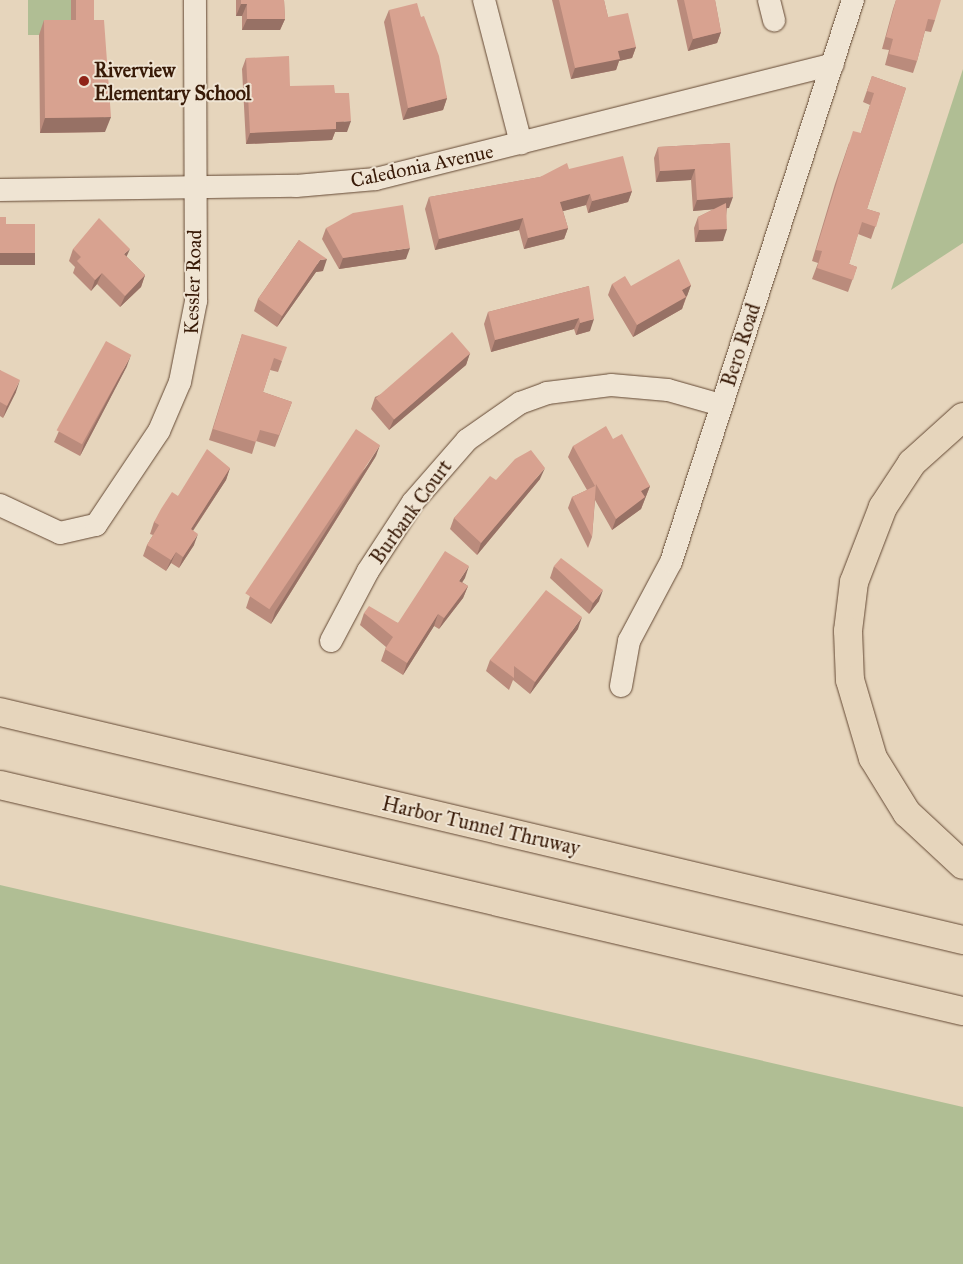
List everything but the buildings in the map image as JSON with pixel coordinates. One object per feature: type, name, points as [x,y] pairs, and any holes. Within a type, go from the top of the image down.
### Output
[{"type":"highway","points":[[963,417],[912,463],[871,529],[854,582],[848,654],[856,705],[873,758],[907,813],[963,865]]},
{"type":"highway","name":"Harbor Tunnel Thruway","points":[[0,712],[963,940]]},
{"type":"highway","points":[[0,785],[963,1011]]},
{"type":"street","name":"Kessler Road","points":[[0,506],[48,529],[82,531],[108,513],[158,431],[180,382],[196,300],[195,0]]},
{"type":"street","points":[[484,0],[521,143]]},
{"type":"street","name":"Bero Road","points":[[621,686],[629,641],[670,562],[853,0]]},
{"type":"street","name":"Caledonia Avenue","points":[[0,190],[195,189],[376,179],[833,64]]},
{"type":"street","name":"Burbank Court","points":[[331,641],[368,571],[413,502],[467,440],[520,403],[547,393],[612,385],[668,390],[721,405]]},
{"type":"green space","points":[[28,0],[92,0],[92,35],[28,35]]},
{"type":"green space","points":[[963,69],[963,243],[891,290]]},
{"type":"green space","points":[[0,885],[963,1107],[963,1264],[0,1264]]},
{"type":"place","name":"Riverview Elementary School","points":[[84,81]]}]
